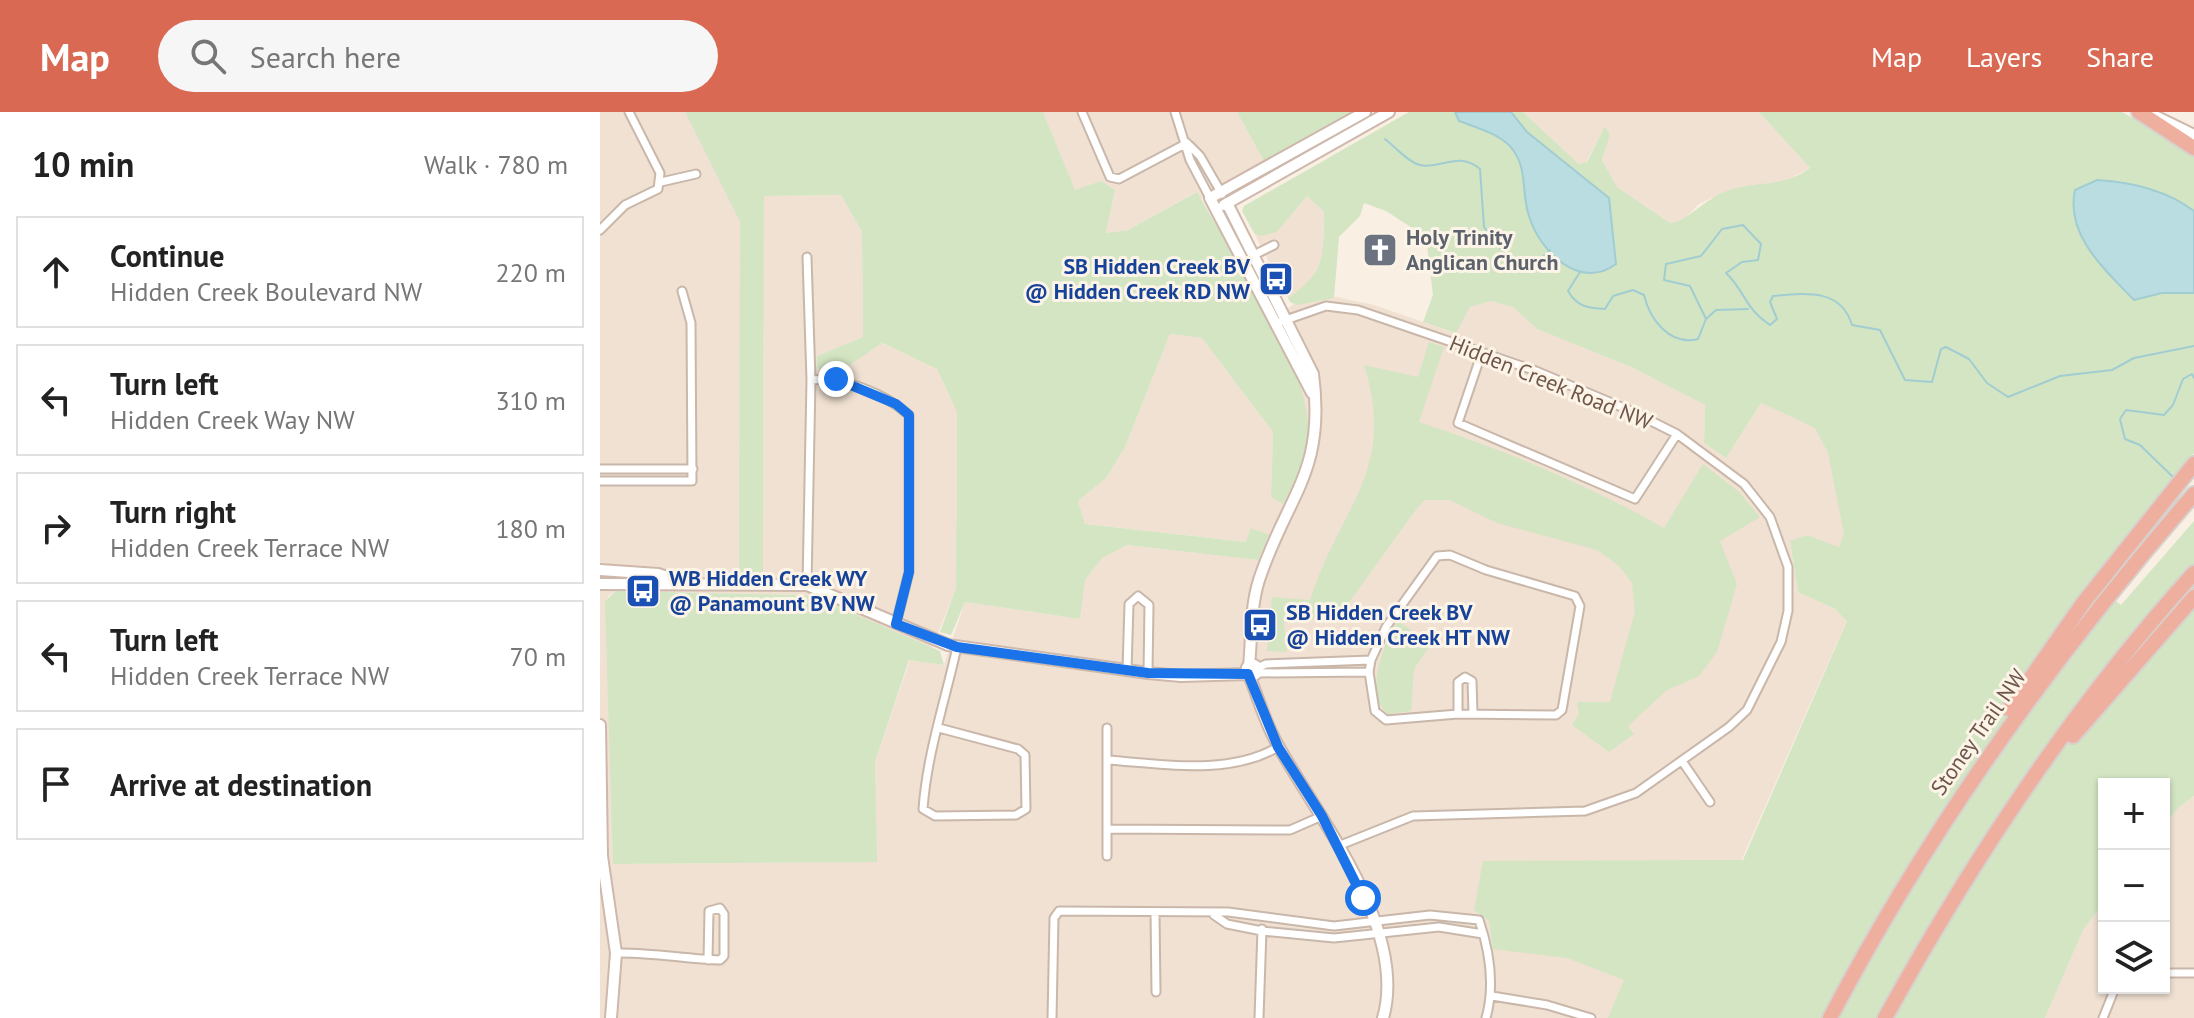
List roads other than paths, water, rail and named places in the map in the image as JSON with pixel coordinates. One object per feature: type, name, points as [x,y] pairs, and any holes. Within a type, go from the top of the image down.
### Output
[{"type":"highway","points":[[2139,112],[2194,148]]},
{"type":"highway","points":[[1937,828],[1972,763],[2084,602],[2194,464]]},
{"type":"highway","name":"Stoney Trail NW","points":[[1830,1018],[1937,828],[2061,654],[2194,494]]},
{"type":"highway","points":[[1885,1018],[1974,867],[2076,718],[2194,573]]},
{"type":"highway","points":[[1974,867],[2076,732],[2194,597]]},
{"type":"street","points":[[600,230],[625,205],[658,189],[661,182],[660,173],[629,112]]},
{"type":"street","points":[[1082,112],[1110,177],[1119,179],[1187,143]]},
{"type":"street","points":[[1175,112],[1190,160],[1210,198],[1222,206]]},
{"type":"street","points":[[1210,198],[1365,112]]},
{"type":"street","points":[[1222,206],[1389,112]]},
{"type":"street","points":[[2146,112],[2194,135]]},
{"type":"street","points":[[1187,143],[1200,156],[1221,193],[1222,206],[1248,259],[1313,374],[1318,427],[1307,475],[1269,554],[1252,603],[1252,670],[1258,696],[1278,747],[1322,816],[1374,920],[1387,963],[1383,1018]]},
{"type":"street","points":[[661,182],[696,174]]},
{"type":"street","points":[[1248,259],[1274,245]]},
{"type":"street","points":[[807,257],[811,380],[807,585]]},
{"type":"street","points":[[600,481],[692,481],[691,323],[682,291]]},
{"type":"street","name":"Hidden Creek Road NW","points":[[1282,321],[1326,306],[1344,307],[1482,352],[1631,411],[1677,434],[1729,471],[1758,498],[1782,546],[1789,583],[1781,642],[1762,686],[1747,710],[1729,727],[1636,793],[1585,811],[1423,814],[1382,826],[1338,846]]},
{"type":"street","points":[[1482,352],[1458,423],[1635,499],[1677,434]]},
{"type":"street","points":[[811,380],[836,379],[896,404],[909,415],[909,572],[896,624]]},
{"type":"street","points":[[600,469],[693,469]]},
{"type":"street","points":[[1450,555],[1486,570],[1575,596],[1580,606],[1562,710],[1556,715],[1473,713],[1386,720],[1375,711],[1369,672],[1386,627],[1437,556],[1450,555]]},
{"type":"street","points":[[600,570],[658,574],[681,581]]},
{"type":"street","points":[[600,584],[656,585],[681,581],[807,585],[957,647],[1148,673],[1227,674],[1252,670],[1369,672]]},
{"type":"street","points":[[1127,670],[1129,604],[1138,596],[1149,605],[1148,673]]},
{"type":"street","points":[[939,728],[1018,749],[1025,755],[1026,809],[1016,815],[935,816],[923,809],[927,764],[939,728],[957,647]]},
{"type":"street","points":[[1252,670],[1266,664],[1371,660]]},
{"type":"street","points":[[1458,714],[1458,682],[1465,677],[1472,681],[1473,713]]},
{"type":"street","points":[[600,725],[602,856],[616,953],[611,1018]]},
{"type":"street","points":[[1107,728],[1107,856]]},
{"type":"street","points":[[1108,760],[1168,765],[1229,763],[1264,755],[1278,747]]},
{"type":"street","points":[[1682,761],[1710,802]]},
{"type":"street","points":[[1107,829],[1290,830],[1322,816]]},
{"type":"street","points":[[616,953],[708,960],[720,960],[724,956],[724,914],[720,908],[709,911],[708,960]]},
{"type":"street","points":[[1052,1018],[1054,918],[1059,911],[1214,915],[1228,912],[1334,926],[1430,915],[1472,917],[1479,920],[1483,934],[1492,996],[1486,1018]]},
{"type":"street","points":[[1155,912],[1156,992]]},
{"type":"street","points":[[1214,915],[1227,924],[1262,931],[1334,938],[1439,927],[1483,934]]},
{"type":"street","points":[[1259,1018],[1263,919]]},
{"type":"street","points":[[2170,973],[2194,973]]},
{"type":"street","points":[[2103,1018],[2113,994]]},
{"type":"street","points":[[1492,996],[1547,1005],[1591,1018]]},
{"type":"water","points":[[1455,112],[1511,112],[1527,132],[1609,198],[1616,264],[1589,273],[1563,264],[1552,254],[1534,230],[1521,166],[1513,150],[1496,136],[1459,121]]},
{"type":"water","points":[[2097,180],[2148,188],[2194,211],[2194,293],[2162,293],[2134,300],[2100,264],[2082,237],[2073,206],[2075,190]]},
{"type":"waterway","points":[[1385,139],[1416,164],[1427,166],[1464,161],[1480,169],[1484,227],[1512,263],[1529,270],[1550,250]]},
{"type":"waterway","points":[[1580,272],[1568,291],[1579,303],[1605,309],[1613,296],[1633,290],[1644,295],[1656,322],[1670,335],[1679,339],[1698,339],[1706,319],[1690,286],[1664,280],[1666,264],[1701,256],[1722,229],[1743,225],[1761,244],[1758,260],[1742,262],[1726,273],[1755,312],[1770,325],[1777,319],[1770,302],[1773,296],[1809,294],[1831,299],[1840,304],[1852,325],[1880,330],[1905,380],[1932,382],[1941,349],[1946,347],[1969,359],[1987,383],[2008,397],[2060,376],[2112,370],[2134,358],[2194,346]]},
{"type":"waterway","points":[[1706,319],[1716,310],[1748,309]]},
{"type":"waterway","points":[[2175,479],[2140,445],[2125,439],[2120,419],[2126,410],[2164,415],[2173,405],[2183,379],[2192,374],[2194,378]]},
{"type":"place","name":"Holy Trinity Anglican Church","points":[[1380,250]]},
{"type":"place","name":"SB Hidden Creek BV @ Hidden Creek RD NW","points":[[1276,279]]},
{"type":"place","name":"WB Hidden Creek WY @ Panamount BV NW","points":[[643,591]]},
{"type":"place","name":"SB Hidden Creek BV @ Hidden Creek HT NW","points":[[1260,625]]}]
